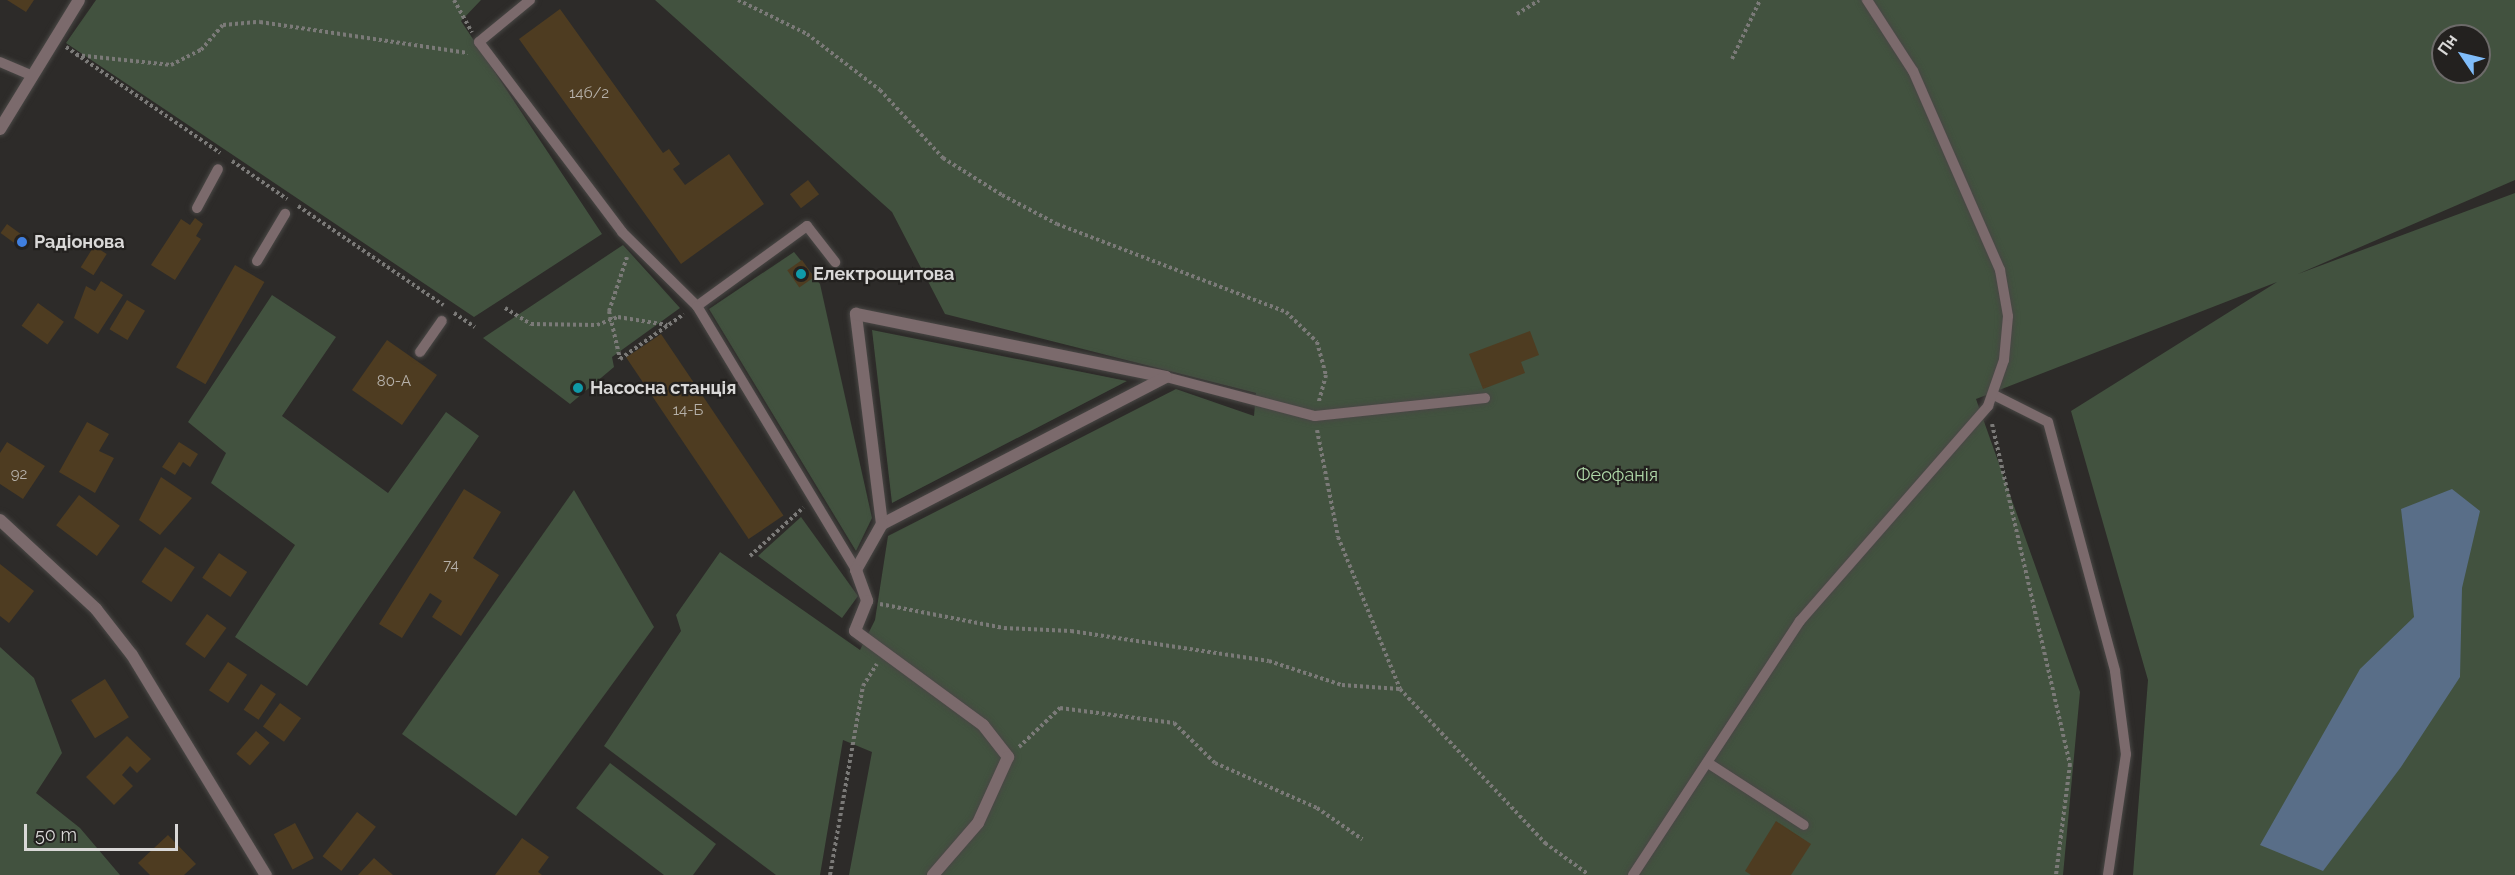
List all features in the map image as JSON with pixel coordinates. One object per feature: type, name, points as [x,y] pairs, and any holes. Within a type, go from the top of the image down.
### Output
[{"type":"street","points":[[0,129],[79,0]]},
{"type":"street","points":[[882,524],[856,314],[1166,376]]},
{"type":"street","points":[[933,875],[978,823],[1008,757],[983,725],[855,631],[867,601],[856,570],[882,524],[1166,376]]},
{"type":"street","points":[[0,520],[96,609],[132,655],[266,875]]},
{"type":"lane","points":[[530,0],[479,42],[632,242],[697,306],[815,497],[856,570]]},
{"type":"lane","points":[[1634,875],[1800,621],[1988,406],[1994,394],[2008,316],[2000,270],[1913,71],[1867,0]]},
{"type":"lane","points":[[0,62],[33,76]]},
{"type":"lane","points":[[196,208],[218,169]]},
{"type":"lane","points":[[257,261],[285,214]]},
{"type":"lane","points":[[697,306],[807,226],[835,262]]},
{"type":"lane","points":[[420,352],[442,321]]},
{"type":"lane","points":[[1166,376],[1315,416],[1485,398]]},
{"type":"lane","points":[[1994,394],[2048,422],[2115,671],[2126,754],[2108,875]]},
{"type":"lane","points":[[1708,763],[1804,825]]},
{"type":"path","points":[[454,0],[479,42]]},
{"type":"path","points":[[1517,14],[1539,0]]},
{"type":"path","points":[[1732,59],[1760,0]]},
{"type":"path","points":[[76,55],[171,65],[201,50],[223,25],[260,22],[477,55]]},
{"type":"path","points":[[55,40],[475,327]]},
{"type":"path","points":[[504,308],[531,324],[597,325],[608,321],[618,317],[668,325],[620,359],[614,330],[611,321],[609,311],[632,242]]},
{"type":"path","points":[[1988,406],[2070,764],[2056,875]]},
{"type":"path","points":[[750,556],[815,497]]},
{"type":"path","points":[[867,601],[1004,628],[1071,631],[1269,661],[1342,685],[1400,689]]},
{"type":"path","points":[[830,875],[863,686],[884,652]]},
{"type":"path","points":[[1008,757],[1060,708],[1174,723],[1215,763],[1317,808],[1362,838]]},
{"type":"green space","points":[[96,0],[481,0],[461,21],[602,234],[474,317],[66,43]]},
{"type":"green space","name":"Феофанія","points":[[655,0],[2515,0],[2515,180],[2298,274],[2515,193],[2515,875],[2133,875],[2148,680],[2071,411],[2277,282],[1976,399],[2080,692],[2063,875],[849,875],[872,752],[843,740],[820,875],[776,875],[604,746],[681,631],[676,615],[720,552],[860,650],[875,620],[888,536],[1176,389],[1254,416],[1256,393],[945,314],[892,212]]},
{"type":"green space","points":[[623,245],[680,308],[612,357],[614,367],[570,404],[483,338]]},
{"type":"green space","points":[[794,252],[820,284],[872,518],[856,551],[709,309]]},
{"type":"green space","points":[[272,295],[336,337],[282,416],[388,493],[446,412],[479,436],[307,686],[235,637],[295,545],[211,483],[226,453],[188,422]]},
{"type":"green space","points":[[872,330],[1127,381],[892,503]]},
{"type":"green space","points":[[574,490],[654,627],[516,816],[402,734]]},
{"type":"green space","points":[[801,517],[858,596],[842,618],[758,556]]},
{"type":"green space","points":[[0,647],[34,678],[62,753],[36,793],[80,828],[120,875],[0,875]]},
{"type":"green space","points":[[610,763],[716,844],[693,875],[664,875],[576,808]]},
{"type":"water","points":[[2452,489],[2480,511],[2462,588],[2460,677],[2401,767],[2323,871],[2260,845],[2360,669],[2414,617],[2401,509]]},
{"type":"building","points":[[7,0],[34,0],[26,12]]},
{"type":"building","points":[[560,9],[663,153],[669,149],[680,164],[673,169],[685,185],[729,154],[764,204],[681,264],[519,39]]},
{"type":"building","points":[[808,180],[819,194],[801,208],[790,194]]},
{"type":"building","points":[[195,218],[203,224],[196,236],[201,239],[175,280],[151,265],[181,219],[190,225]]},
{"type":"building","points":[[7,224],[30,241],[24,250],[1,233]]},
{"type":"building","points":[[94,246],[107,254],[93,275],[81,267]]},
{"type":"building","name":"Електрощитова","points":[[802,260],[814,277],[799,288],[787,270]]},
{"type":"building","points":[[235,265],[264,282],[205,384],[176,367]]},
{"type":"building","points":[[101,281],[123,295],[98,334],[74,318],[86,286],[95,291]]},
{"type":"building","points":[[127,300],[145,311],[127,340],[109,329]]},
{"type":"building","points":[[38,303],[64,322],[47,344],[22,326]]},
{"type":"building","points":[[1530,331],[1539,355],[1521,362],[1525,373],[1483,389],[1469,354]]},
{"type":"building","points":[[661,334],[783,516],[749,539],[626,357]]},
{"type":"building","points":[[387,340],[437,375],[402,425],[352,390]]},
{"type":"building","name":"Насосна станція","points":[[578,382],[584,390],[578,394],[572,386]]},
{"type":"building","points":[[87,422],[109,434],[99,451],[114,458],[95,493],[59,472]]},
{"type":"building","points":[[7,442],[45,466],[23,499],[0,484],[0,453]]},
{"type":"building","points":[[179,442],[198,454],[190,467],[183,462],[175,475],[162,467]]},
{"type":"building","points":[[161,477],[192,498],[160,535],[139,520]]},
{"type":"building","points":[[464,489],[501,512],[473,558],[499,575],[461,636],[432,617],[442,601],[430,593],[402,638],[379,624]]},
{"type":"building","points":[[79,495],[120,526],[97,556],[56,525]]},
{"type":"building","points":[[165,547],[195,567],[171,602],[142,582]]},
{"type":"building","points":[[219,553],[247,572],[230,597],[202,578]]},
{"type":"building","points":[[0,564],[34,591],[9,623],[0,616]]},
{"type":"building","points":[[207,614],[226,628],[205,658],[185,644]]},
{"type":"building","points":[[228,662],[247,675],[228,703],[209,690]]},
{"type":"building","points":[[105,679],[129,717],[95,738],[71,700]]},
{"type":"building","points":[[261,684],[276,694],[259,720],[244,710]]},
{"type":"building","points":[[280,703],[301,718],[284,742],[263,726]]},
{"type":"building","points":[[256,731],[270,743],[250,765],[236,754]]},
{"type":"building","points":[[127,736],[151,759],[137,773],[130,766],[122,775],[133,786],[114,805],[86,777]]},
{"type":"building","points":[[357,812],[376,827],[341,871],[323,856]]},
{"type":"building","points":[[1776,821],[1811,844],[1791,875],[1751,875],[1745,871]]},
{"type":"building","points":[[295,823],[314,858],[293,870],[274,834]]},
{"type":"building","points":[[168,835],[196,864],[184,875],[150,875],[138,863]]},
{"type":"building","points":[[522,838],[549,857],[538,872],[542,875],[495,875]]},
{"type":"building","points":[[374,858],[393,875],[358,875]]},
{"type":"place","name":"Радіонова","points":[[22,242]]},
{"type":"place","name":"Електрощитова","points":[[801,274]]},
{"type":"place","name":"Насосна станція","points":[[578,388]]}]
